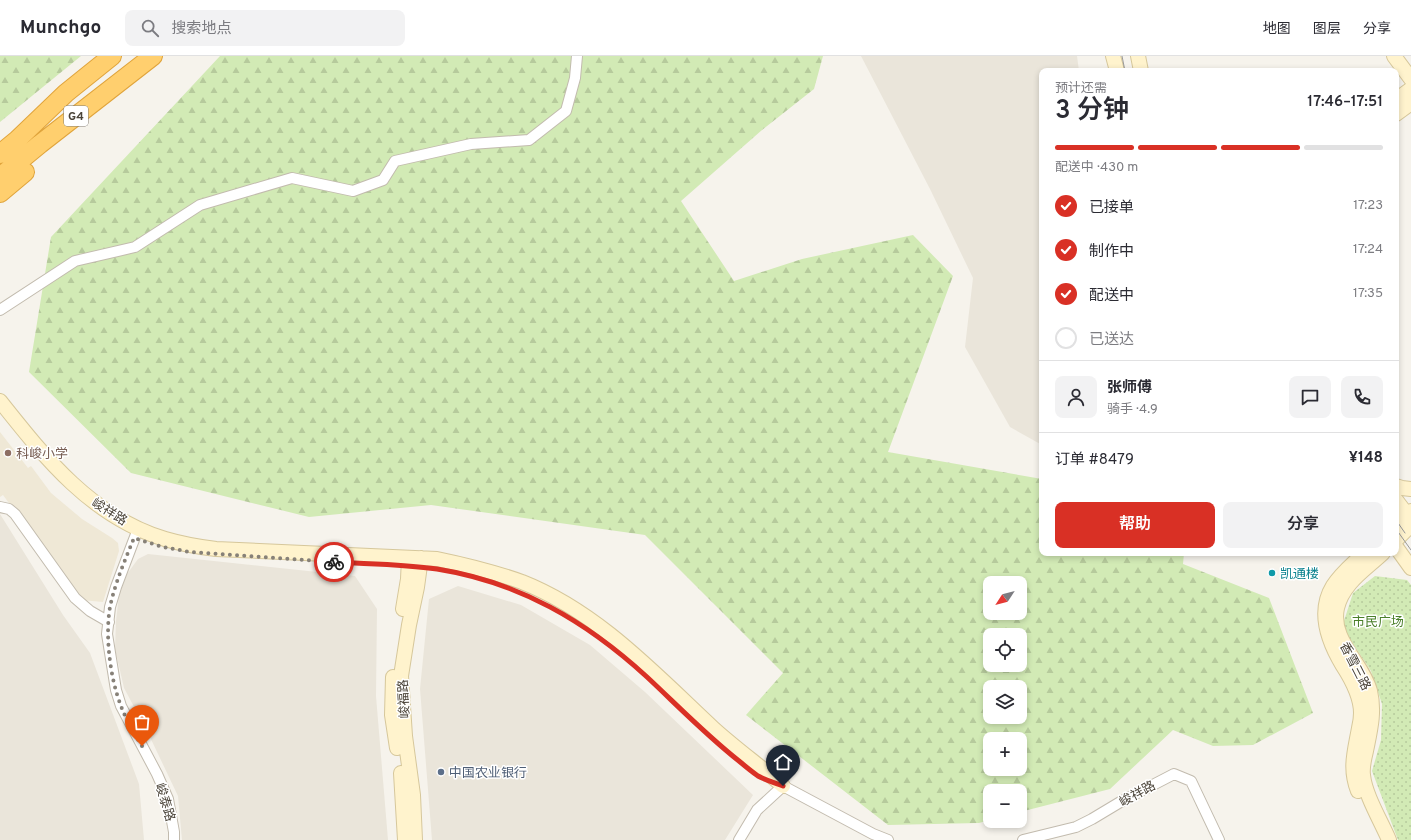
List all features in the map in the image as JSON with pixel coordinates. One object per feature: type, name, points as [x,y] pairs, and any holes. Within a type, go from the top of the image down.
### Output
[{"type":"highway","name":"G4","points":[[0,154],[17,140],[66,93],[112,56]]},
{"type":"highway","name":"G4","points":[[0,177],[152,56]]},
{"type":"highway","points":[[0,193],[36,162],[130,74]]},
{"type":"highway","points":[[0,141],[66,93]]},
{"type":"street","points":[[0,310],[76,261],[135,247],[200,205],[292,178],[353,191],[383,180],[395,161],[471,144],[529,140],[566,110],[575,78],[577,56]]},
{"type":"street","points":[[1114,56],[1116,68]]},
{"type":"street","points":[[1138,56],[1140,68]]},
{"type":"street","points":[[1394,56],[1411,79]]},
{"type":"street","points":[[1399,98],[1411,89]]},
{"type":"street","points":[[1399,112],[1411,103]]},
{"type":"street","name":"峻祥路","points":[[0,401],[71,483],[92,502],[136,533]]},
{"type":"street","name":"峻祥路","points":[[0,414],[55,480],[73,497],[98,516],[163,547],[211,554],[414,563],[437,559],[502,575],[559,600],[584,616],[637,657],[714,729],[783,786],[873,834],[888,840]]},
{"type":"street","points":[[1399,487],[1411,489]]},
{"type":"street","points":[[1399,504],[1410,518]]},
{"type":"street","points":[[0,506],[9,509],[15,514],[75,598],[90,611],[108,622]]},
{"type":"street","points":[[1399,523],[1410,518]]},
{"type":"street","points":[[1399,535],[1410,518]]},
{"type":"street","name":"峻泰路","points":[[136,533],[110,607],[107,634],[116,690],[121,706],[157,774],[168,799],[174,840]]},
{"type":"street","points":[[1399,551],[1411,568]]},
{"type":"street","name":"香雪三路","points":[[1361,556],[1332,587],[1325,616],[1327,632],[1332,646],[1353,681],[1359,700],[1362,714],[1352,771],[1354,782],[1379,840]]},
{"type":"street","name":"香雪三路","points":[[1380,556],[1352,580],[1343,591],[1337,610],[1337,622],[1339,634],[1343,643],[1370,690],[1372,720],[1362,774],[1366,790],[1389,840]]},
{"type":"street","name":"峻福路","points":[[405,840],[401,771],[392,716],[392,690],[394,656],[408,580],[414,563]]},
{"type":"street","name":"峻福路","points":[[414,563],[417,587],[404,651],[401,676],[405,736],[413,795],[415,840]]},
{"type":"street","name":"峻祥路","points":[[1023,840],[1076,827],[1174,774],[1191,781],[1219,840]]},
{"type":"street","points":[[739,840],[756,810],[783,786]]},
{"type":"shaded area","points":[[861,56],[1077,56],[1079,68],[1039,68],[1039,443],[1010,427],[965,347],[973,278],[930,189]]},
{"type":"shaded area","points":[[0,432],[28,468],[31,466],[51,493],[82,519],[118,543],[119,551],[103,602],[81,600],[3,495],[0,497]]},
{"type":"shaded area","points":[[0,514],[63,615],[90,653],[139,784],[144,840],[0,840]]},
{"type":"shaded area","points":[[148,554],[355,576],[377,609],[376,696],[388,840],[182,840],[178,796],[149,735],[124,688],[115,649],[119,595],[127,574],[138,559]]},
{"type":"shaded area","points":[[458,586],[521,605],[590,645],[645,692],[753,795],[725,840],[432,840],[420,689],[429,599]]},
{"type":"green space","points":[[0,56],[81,56],[0,122]]},
{"type":"green space","points":[[220,56],[823,56],[814,89],[762,130],[681,201],[734,281],[802,259],[913,235],[953,276],[888,452],[1039,478],[1039,556],[1184,556],[1183,564],[1269,598],[1313,713],[1253,745],[1213,746],[1173,730],[1110,789],[1027,810],[1027,784],[983,784],[983,822],[888,825],[746,715],[783,673],[645,535],[431,505],[309,517],[131,473],[29,372],[51,237]]},
{"type":"green space","name":"市民广场","points":[[1375,576],[1407,580],[1411,585],[1411,840],[1398,840],[1372,771],[1381,740],[1382,704],[1371,671],[1342,627],[1353,593]]},
{"type":"tram line","points":[[1122,56],[1124,68]]},
{"type":"tram line","points":[[1399,524],[1405,533]]},
{"type":"tram line","points":[[1399,533],[1411,550]]},
{"type":"way so far","points":[[142,746],[121,706],[116,690],[107,634],[110,607],[134,538],[163,547],[190,552],[334,562]]},
{"type":"place","name":"科峻小学","points":[[8,453]]},
{"type":"place","name":"凯通楼","points":[[1272,573]]},
{"type":"place","name":"中国农业银行","points":[[441,772]]},
{"type":"route","points":[[334,562],[419,567],[452,572],[482,578],[547,604],[584,626],[621,655],[729,754],[758,776],[783,786]]}]
